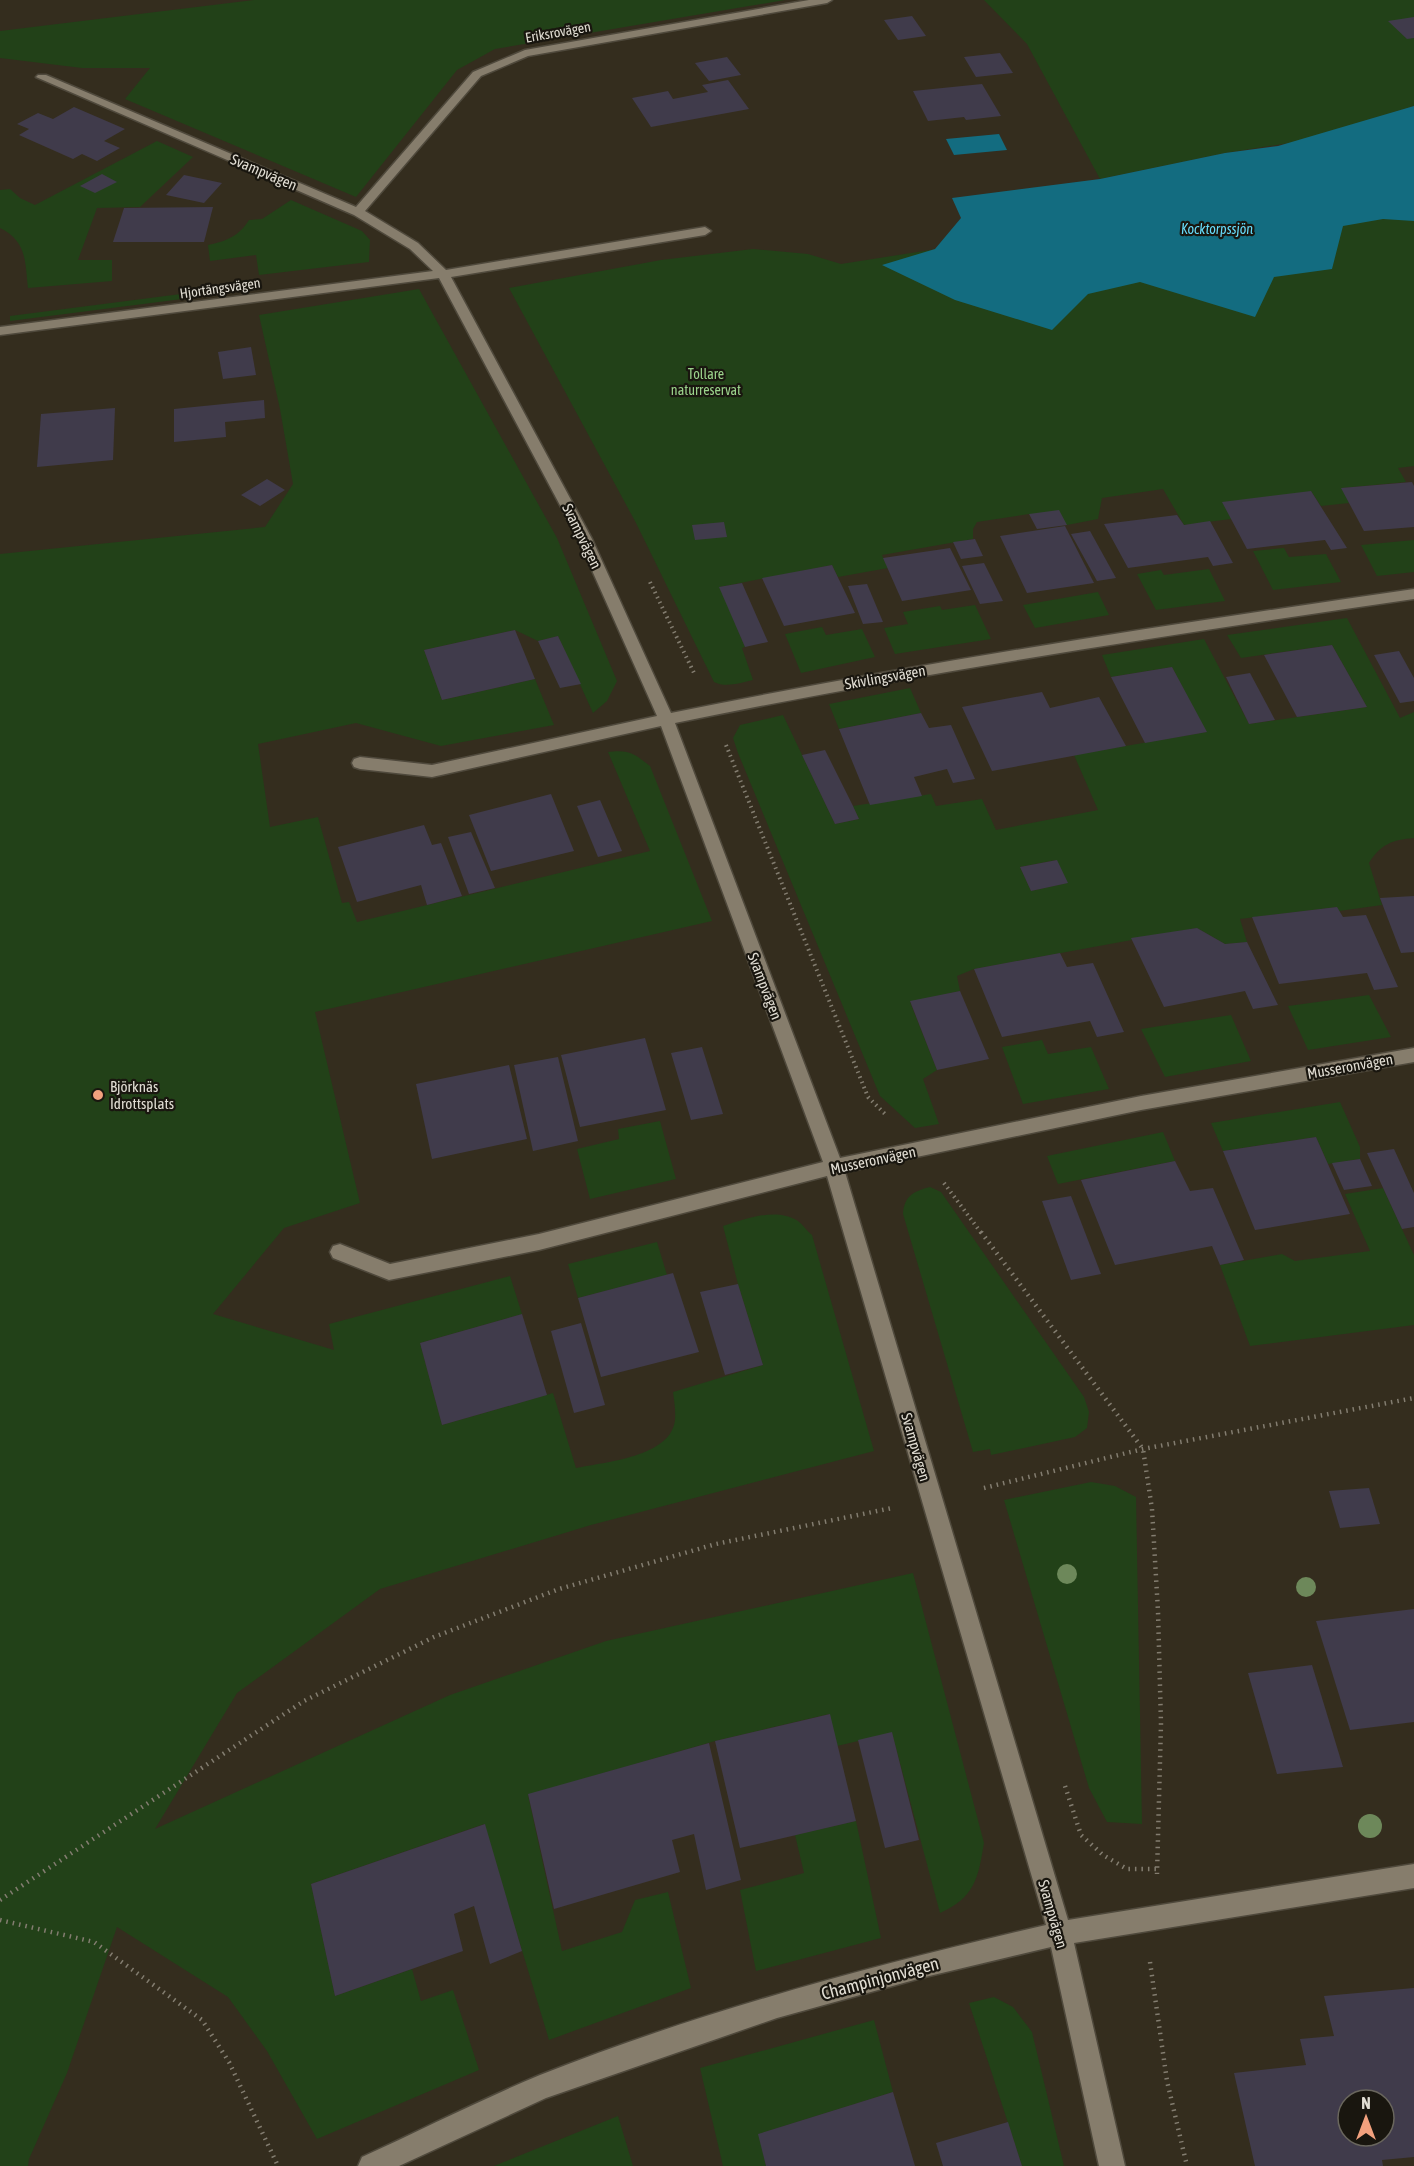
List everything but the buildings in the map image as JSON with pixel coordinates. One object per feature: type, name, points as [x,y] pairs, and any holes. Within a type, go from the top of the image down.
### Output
[{"type":"street","name":"Eriksrovägen","points":[[358,212],[477,74],[496,64],[525,53],[827,0]]},
{"type":"street","name":"Svampvägen","points":[[42,77],[358,212],[414,246],[443,274],[585,539],[666,719],[834,1167],[1060,1934],[1112,2166]]},
{"type":"street","name":"Hjortängsvägen","points":[[0,332],[443,274],[705,231]]},
{"type":"street","name":"Skivlingsvägen","points":[[360,763],[432,771],[666,719],[1059,646],[1414,594]]},
{"type":"street","name":"Musseronvägen","points":[[340,1252],[389,1272],[539,1242],[834,1167],[1141,1103],[1414,1054]]},
{"type":"street","name":"Champinjonvägen","points":[[371,2166],[542,2087],[777,2006],[925,1965],[1060,1934],[1414,1876]]},
{"type":"path","points":[[984,1488],[1143,1449],[1414,1398]]},
{"type":"path","points":[[0,1900],[304,1701],[434,1637],[559,1589],[705,1547],[893,1508]]},
{"type":"path","points":[[1063,1780],[1081,1835],[1103,1855],[1127,1869],[1157,1869]]},
{"type":"path","points":[[0,1920],[94,1942],[202,2020],[229,2062],[278,2166]]},
{"type":"green space","points":[[254,0],[785,0],[495,49],[457,70],[356,197],[125,99],[150,68],[82,68],[0,58],[0,31]]},
{"type":"green space","points":[[984,0],[1414,0],[1414,106],[1295,142],[1225,153],[1100,179],[1027,44]]},
{"type":"green space","points":[[157,141],[193,157],[140,207],[97,208],[78,260],[112,260],[112,281],[28,288],[25,261],[20,246],[9,233],[0,228],[0,190],[10,189],[20,198],[35,205]]},
{"type":"green space","name":"Tollare naturreservat","points":[[1414,174],[1414,466],[1398,468],[1406,482],[1342,488],[1349,503],[1321,506],[1311,491],[1231,519],[1184,525],[1163,489],[1102,498],[1098,519],[1067,525],[1029,514],[977,522],[973,529],[973,539],[882,555],[888,568],[838,577],[832,565],[720,587],[745,647],[742,648],[753,680],[733,684],[723,685],[714,682],[636,523],[509,288],[661,260],[753,249],[808,254],[841,264]]},
{"type":"green space","points":[[291,200],[362,231],[370,240],[369,262],[259,275],[256,255],[210,261],[208,245],[232,237],[249,220],[262,219]]},
{"type":"green space","points":[[419,289],[557,538],[617,681],[607,701],[593,713],[558,636],[538,641],[515,630],[424,650],[442,700],[535,679],[554,725],[441,746],[356,723],[258,744],[270,827],[318,817],[342,903],[349,902],[357,922],[650,851],[608,752],[627,752],[650,766],[712,921],[315,1012],[360,1203],[284,1228],[213,1314],[334,1350],[329,1324],[510,1276],[522,1314],[420,1343],[442,1425],[553,1393],[576,1468],[619,1460],[650,1450],[671,1432],[675,1420],[673,1392],[763,1365],[723,1226],[760,1216],[780,1215],[798,1221],[812,1235],[874,1451],[591,1525],[380,1589],[237,1693],[155,1829],[450,1695],[606,1641],[913,1573],[984,1843],[980,1867],[968,1893],[952,1907],[940,1913],[892,1733],[837,1746],[829,1714],[715,1741],[528,1795],[562,1951],[622,1932],[635,1900],[668,1892],[691,1988],[549,2040],[484,1824],[311,1884],[335,1996],[412,1969],[421,2001],[453,1990],[479,2070],[317,2139],[267,2051],[228,1997],[117,1927],[67,2073],[28,2166],[0,2166],[0,554],[265,527],[293,484],[280,409],[259,315]]},
{"type":"green space","points":[[181,294],[182,299],[10,321],[10,316]]},
{"type":"green space","points":[[1414,540],[1414,572],[1377,576],[1361,545]]},
{"type":"green space","points":[[1284,548],[1289,557],[1326,554],[1341,582],[1273,590],[1253,551]]},
{"type":"green space","points":[[1209,569],[1225,601],[1156,610],[1137,574],[1161,570],[1164,575]]},
{"type":"green space","points":[[1098,592],[1109,615],[1035,628],[1023,605]]},
{"type":"green space","points":[[975,605],[991,639],[895,654],[884,628],[908,624],[903,612],[940,606],[942,610]]},
{"type":"green space","points":[[1347,618],[1400,718],[1414,712],[1414,838],[1388,844],[1378,851],[1369,863],[1382,905],[1339,911],[1337,907],[1240,919],[1247,942],[1225,944],[1197,928],[974,969],[957,976],[960,991],[910,1002],[937,1070],[923,1079],[939,1124],[915,1128],[880,1096],[738,753],[733,738],[740,725],[783,715],[835,824],[859,819],[853,806],[931,794],[936,806],[982,799],[996,830],[1098,810],[1074,755],[1206,732],[1172,667],[1111,677],[1102,655],[1204,639],[1249,724],[1367,707],[1332,645],[1241,658],[1227,635]],"holes":[[[1056,860],[1067,883],[1031,891],[1020,867]]]},
{"type":"green space","points":[[822,627],[826,635],[862,629],[875,657],[801,673],[785,634]]},
{"type":"green space","points":[[910,688],[921,713],[839,729],[829,704]]},
{"type":"green space","points":[[1369,995],[1391,1037],[1308,1050],[1288,1006]]},
{"type":"green space","points":[[1231,1015],[1251,1061],[1165,1077],[1141,1029]]},
{"type":"green space","points":[[1042,1040],[1048,1054],[1091,1047],[1109,1089],[1023,1104],[1002,1047]]},
{"type":"green space","points":[[1340,1102],[1360,1147],[1360,1159],[1328,1164],[1316,1137],[1223,1151],[1211,1123]]},
{"type":"green space","points":[[660,1121],[676,1179],[590,1199],[577,1149],[619,1139],[618,1129]]},
{"type":"green space","points":[[1163,1132],[1175,1161],[1058,1184],[1047,1156]]},
{"type":"green space","points":[[930,1187],[941,1192],[1084,1397],[1089,1412],[1087,1428],[1075,1437],[991,1455],[990,1449],[973,1452],[903,1214],[905,1203],[911,1195]]},
{"type":"green space","points":[[1383,1188],[1414,1255],[1414,1325],[1250,1346],[1220,1265],[1282,1254],[1295,1261],[1370,1251],[1345,1194]]},
{"type":"green space","points":[[657,1242],[667,1275],[578,1298],[568,1264]]},
{"type":"green space","points":[[1091,1482],[1115,1486],[1136,1497],[1142,1824],[1107,1822],[1089,1788],[1004,1500]]},
{"type":"green space","points":[[856,1821],[881,1938],[756,1971],[740,1890],[804,1873],[795,1835]]},
{"type":"green space","points":[[994,1997],[1013,2007],[1032,2032],[1064,2166],[1022,2166],[969,2003]]},
{"type":"green space","points":[[874,2020],[893,2092],[759,2134],[766,2166],[723,2166],[700,2068]]},
{"type":"green space","points":[[618,2116],[633,2166],[494,2166]]},
{"type":"water","name":"Kocktorpssjön","points":[[1414,106],[1414,221],[1383,219],[1343,226],[1332,269],[1274,277],[1255,317],[1140,282],[1088,294],[1052,330],[955,300],[882,265],[935,249],[961,218],[952,198],[1100,179],[1225,153],[1278,146]]},
{"type":"water","points":[[999,134],[1007,150],[954,155],[946,139]]},
{"type":"place","name":"Björknäs Idrottsplats","points":[[98,1095]]}]
